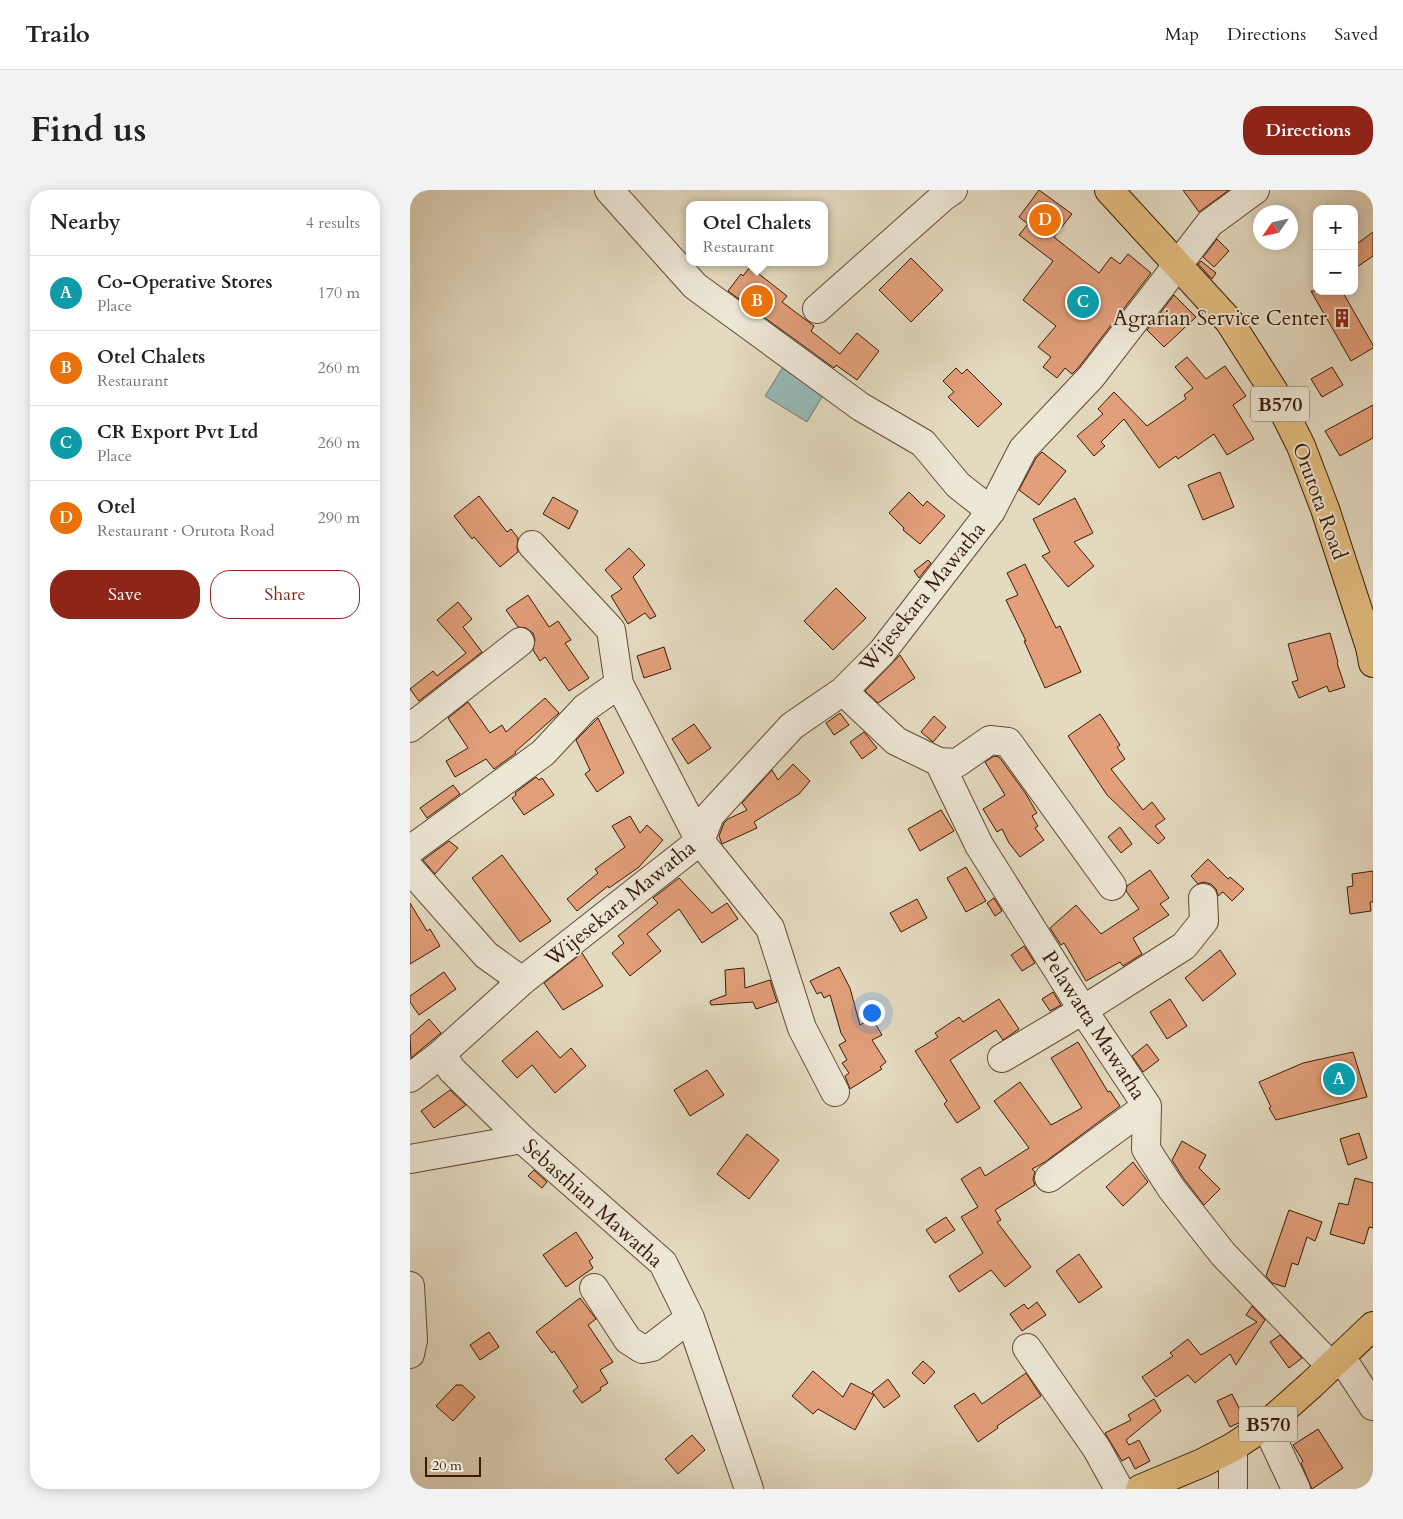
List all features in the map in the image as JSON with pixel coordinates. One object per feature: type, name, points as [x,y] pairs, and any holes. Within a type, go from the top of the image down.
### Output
[{"type":"main road","name":"Orutota Road","points":[[1109,190],[1230,321],[1273,390],[1301,446],[1328,519],[1370,647],[1373,663]]},
{"type":"main road","name":"B570","points":[[1140,1489],[1173,1477],[1232,1447],[1266,1425],[1286,1409],[1373,1326]]},
{"type":"street","points":[[609,190],[695,286],[861,407],[922,442],[958,485],[991,511]]},
{"type":"street","name":"Wijesekara Mawatha","points":[[410,1078],[441,1054],[522,981],[700,841],[710,815],[792,726],[843,692],[882,652],[991,511],[1023,449],[1091,377],[1210,223],[1255,190]]},
{"type":"street","points":[[817,309],[944,192]]},
{"type":"street","points":[[532,545],[611,630],[619,684],[700,841],[770,928],[802,1028],[836,1092]]},
{"type":"street","points":[[410,728],[520,642]]},
{"type":"street","points":[[410,850],[543,753],[585,708],[619,684]]},
{"type":"street","points":[[843,692],[896,742],[939,762],[957,763],[990,740],[1008,742],[1112,886]]},
{"type":"street","name":"Pelawatta Mawatha","points":[[939,762],[979,845],[1083,1010],[1147,1106],[1146,1149],[1171,1188],[1223,1254],[1336,1361],[1373,1406]]},
{"type":"street","points":[[410,868],[486,955],[522,981]]},
{"type":"street","points":[[1002,1058],[1083,1010],[1184,946],[1204,921],[1203,898]]},
{"type":"street","name":"Sebasthian Mawatha","points":[[441,1054],[452,1070],[522,1139],[663,1263],[690,1318],[749,1489]]},
{"type":"street","points":[[1049,1178],[1147,1106]]},
{"type":"street","points":[[410,1158],[522,1139]]},
{"type":"street","points":[[410,1286],[412,1340],[410,1354]]},
{"type":"street","points":[[594,1288],[628,1340],[642,1349],[652,1347],[690,1318]]},
{"type":"street","points":[[1027,1348],[1097,1449],[1119,1489]]},
{"type":"street","points":[[1266,1425],[1296,1489]]},
{"type":"street","points":[[1232,1447],[1233,1489]]},
{"type":"water","points":[[783,367],[825,392],[807,422],[765,396]]},
{"type":"building","points":[[1039,190],[1072,214],[1054,237],[1099,273],[1111,257],[1120,264],[1128,254],[1151,273],[1079,367],[1072,374],[1065,368],[1057,378],[1043,367],[1051,357],[1038,347],[1056,326],[1023,300],[1053,261],[1019,235],[1028,224],[1019,217]]},
{"type":"building","points":[[1183,190],[1229,190],[1199,212]]},
{"type":"building","points":[[1373,232],[1373,256],[1358,266],[1358,250],[1358,243]]},
{"type":"building","points":[[1217,239],[1229,251],[1214,267],[1203,257]]},
{"type":"building","points":[[911,258],[943,290],[911,322],[879,290]]},
{"type":"building","points":[[1201,261],[1216,273],[1212,279],[1198,264]]},
{"type":"building","points":[[750,267],[787,296],[782,302],[814,326],[811,331],[840,354],[857,333],[879,351],[857,380],[836,365],[834,368],[728,291],[741,274],[743,276]]},
{"type":"building","points":[[1174,295],[1196,317],[1164,347],[1147,330]]},
{"type":"building","name":"Agrarian Service Center","points":[[1313,295],[1344,295],[1373,345],[1373,348],[1351,361]]},
{"type":"building","points":[[1187,357],[1206,379],[1225,366],[1246,396],[1233,405],[1254,439],[1227,455],[1214,434],[1178,459],[1176,456],[1159,468],[1124,419],[1101,442],[1105,446],[1094,456],[1077,436],[1103,414],[1098,409],[1114,392],[1147,426],[1186,399],[1184,395],[1193,388],[1175,367]]},
{"type":"building","points":[[1332,367],[1343,385],[1322,397],[1311,379]]},
{"type":"building","points":[[956,368],[962,374],[967,369],[1002,404],[978,427],[948,397],[954,392],[943,381]]},
{"type":"building","points":[[1373,405],[1373,438],[1340,456],[1325,431]]},
{"type":"building","points":[[1042,452],[1066,471],[1039,505],[1019,490],[1036,458]]},
{"type":"building","points":[[1220,472],[1234,507],[1203,520],[1188,485]]},
{"type":"building","points":[[909,492],[923,506],[927,501],[945,516],[920,544],[903,530],[904,528],[889,513]]},
{"type":"building","points":[[479,496],[507,532],[511,529],[518,538],[518,552],[500,567],[474,537],[472,539],[454,516]]},
{"type":"building","points":[[553,497],[578,511],[569,529],[543,514]]},
{"type":"building","points":[[1075,498],[1093,533],[1074,542],[1094,566],[1068,587],[1042,556],[1050,552],[1033,519]]},
{"type":"building","points":[[629,548],[645,565],[633,577],[656,616],[650,619],[645,613],[628,624],[611,596],[622,589],[605,570]]},
{"type":"building","points":[[928,560],[931,563],[919,578],[914,571]]},
{"type":"building","points":[[1025,564],[1056,628],[1060,626],[1081,672],[1045,688],[1024,641],[1026,641],[1006,600],[1018,595],[1007,573]]},
{"type":"building","points":[[836,588],[866,618],[833,650],[804,621]]},
{"type":"building","points":[[528,595],[549,627],[558,621],[571,640],[565,643],[589,678],[569,691],[545,657],[540,661],[533,650],[535,640],[533,633],[526,628],[518,627],[506,610]]},
{"type":"building","points":[[458,602],[472,619],[463,627],[482,652],[419,701],[410,689],[433,671],[437,676],[466,653],[437,620]]},
{"type":"building","points":[[1330,633],[1345,687],[1329,692],[1327,686],[1299,698],[1292,682],[1298,680],[1288,644]]},
{"type":"building","points":[[664,647],[671,669],[644,678],[637,656]]},
{"type":"building","points":[[900,655],[915,678],[878,703],[865,691]]},
{"type":"building","points":[[545,698],[559,713],[516,753],[494,769],[486,759],[455,777],[446,761],[468,748],[448,718],[468,702],[490,733],[502,725],[506,732]]},
{"type":"building","points":[[840,713],[849,725],[834,735],[826,723]]},
{"type":"building","points":[[1100,714],[1120,745],[1117,747],[1125,759],[1111,769],[1143,810],[1152,802],[1165,819],[1155,826],[1165,838],[1158,844],[1107,795],[1068,736]]},
{"type":"building","points":[[934,716],[946,727],[933,742],[921,732]]},
{"type":"building","points":[[598,718],[624,773],[597,792],[585,774],[590,770],[576,740]]},
{"type":"building","points":[[694,724],[711,748],[688,764],[672,739]]},
{"type":"building","points":[[864,732],[877,748],[862,759],[850,742]]},
{"type":"building","points":[[994,756],[999,757],[1026,794],[1037,813],[1032,816],[1038,826],[1035,828],[1044,840],[1020,857],[1009,843],[1002,829],[997,832],[983,809],[1005,795],[985,762]]},
{"type":"building","points":[[793,764],[810,781],[799,794],[754,822],[757,828],[722,844],[719,836],[724,823],[728,819],[747,810],[742,803],[772,770],[778,780]]},
{"type":"building","points":[[536,777],[539,780],[542,778],[554,795],[524,815],[512,798],[516,795],[515,793]]},
{"type":"building","points":[[453,785],[460,794],[427,818],[420,808]]},
{"type":"building","points":[[941,810],[954,831],[920,851],[908,829]]},
{"type":"building","points":[[630,816],[640,833],[647,825],[663,840],[639,867],[609,888],[608,886],[577,911],[567,899],[598,873],[595,869],[625,847],[612,826]]},
{"type":"building","points":[[1120,827],[1132,844],[1121,853],[1108,837]]},
{"type":"building","points":[[449,841],[458,848],[435,874],[423,860]]},
{"type":"building","points":[[502,855],[551,921],[520,942],[472,878]]},
{"type":"building","points":[[1208,859],[1228,879],[1230,877],[1244,889],[1232,901],[1223,892],[1218,896],[1216,889],[1211,884],[1203,882],[1198,884],[1191,876]]},
{"type":"building","points":[[966,867],[986,901],[966,912],[947,878]]},
{"type":"building","points":[[1150,870],[1169,898],[1160,904],[1169,915],[1133,938],[1142,954],[1123,966],[1120,962],[1086,981],[1064,943],[1061,945],[1050,928],[1076,905],[1101,934],[1139,909],[1126,891],[1127,886]]},
{"type":"building","points":[[1373,871],[1373,902],[1370,902],[1371,911],[1350,914],[1347,887],[1353,886],[1352,874]]},
{"type":"building","points":[[679,878],[712,913],[727,903],[738,919],[702,943],[679,909],[647,934],[661,951],[630,976],[612,953],[624,943],[618,936],[658,903],[653,898]]},
{"type":"building","points":[[994,898],[1002,911],[995,916],[987,903]]},
{"type":"building","points":[[917,899],[927,918],[901,932],[890,913]]},
{"type":"building","points":[[410,903],[427,931],[430,929],[440,946],[410,964]]},
{"type":"building","points":[[1024,946],[1035,963],[1022,971],[1011,955]]},
{"type":"building","points":[[1220,950],[1236,974],[1203,1001],[1185,978]]},
{"type":"building","points":[[582,953],[603,986],[563,1010],[544,983]]},
{"type":"building","points":[[839,967],[850,988],[860,1025],[872,1018],[882,1035],[872,1040],[886,1062],[880,1067],[882,1069],[850,1089],[845,1076],[849,1073],[842,1063],[847,1060],[839,1045],[846,1041],[841,1033],[830,995],[824,998],[821,992],[817,994],[810,981]]},
{"type":"building","points":[[744,968],[745,988],[770,980],[777,1002],[756,1009],[753,1002],[711,1005],[710,1001],[726,995],[725,970]]},
{"type":"building","points":[[444,972],[456,989],[419,1015],[410,1002],[410,996]]},
{"type":"building","points":[[1053,992],[1061,1005],[1050,1011],[1042,999]]},
{"type":"building","points":[[999,999],[1019,1029],[1003,1040],[996,1030],[950,1060],[980,1108],[957,1123],[944,1104],[947,1101],[915,1051],[938,1037],[935,1033],[959,1017],[963,1022]]},
{"type":"building","points":[[1170,999],[1187,1026],[1167,1039],[1150,1012]]},
{"type":"building","points":[[429,1019],[441,1033],[411,1058],[410,1036]]},
{"type":"building","points":[[537,1031],[560,1058],[571,1048],[586,1066],[555,1093],[532,1065],[517,1078],[502,1061]]},
{"type":"building","points":[[1078,1042],[1108,1092],[1110,1091],[1120,1106],[1045,1162],[1032,1169],[1035,1172],[1033,1179],[1035,1185],[995,1210],[1001,1220],[997,1222],[1031,1267],[1005,1287],[991,1270],[959,1292],[949,1276],[983,1253],[961,1217],[978,1207],[961,1179],[980,1167],[985,1176],[1029,1148],[994,1101],[1020,1082],[1051,1125],[1082,1108],[1051,1058]]},
{"type":"building","points":[[1147,1044],[1159,1060],[1143,1072],[1132,1056]]},
{"type":"building","points":[[1353,1052],[1367,1097],[1276,1120],[1259,1082],[1303,1063]]},
{"type":"building","points":[[707,1070],[724,1095],[690,1116],[674,1090]]},
{"type":"building","points":[[450,1090],[466,1105],[434,1128],[421,1111]]},
{"type":"building","points":[[1359,1133],[1367,1158],[1348,1165],[1340,1139]]},
{"type":"building","points":[[747,1134],[779,1160],[749,1199],[717,1174]]},
{"type":"building","points":[[1182,1141],[1206,1155],[1199,1168],[1220,1189],[1204,1205],[1172,1160]]},
{"type":"building","points":[[1133,1162],[1148,1182],[1123,1206],[1106,1187]]},
{"type":"building","points":[[534,1170],[547,1182],[542,1188],[528,1176]]},
{"type":"building","points":[[1355,1178],[1373,1183],[1373,1228],[1369,1227],[1364,1244],[1330,1234],[1339,1203],[1348,1205]]},
{"type":"building","points":[[1289,1210],[1322,1222],[1315,1241],[1307,1237],[1298,1265],[1292,1263],[1285,1287],[1272,1283],[1266,1276]]},
{"type":"building","points":[[946,1217],[955,1230],[935,1243],[926,1230]]},
{"type":"building","points":[[576,1232],[593,1258],[589,1261],[593,1268],[566,1287],[543,1255]]},
{"type":"building","points":[[1079,1254],[1102,1287],[1079,1303],[1056,1271]]},
{"type":"building","points":[[580,1298],[596,1319],[588,1325],[613,1362],[600,1370],[608,1383],[582,1403],[573,1391],[578,1387],[554,1351],[552,1353],[536,1332]]},
{"type":"building","points":[[1037,1302],[1046,1315],[1022,1331],[1010,1314],[1024,1304],[1028,1309]]},
{"type":"building","points":[[1252,1306],[1265,1320],[1236,1365],[1230,1354],[1195,1383],[1188,1375],[1156,1397],[1142,1377],[1173,1356],[1170,1353],[1188,1339],[1201,1355],[1257,1322],[1246,1315]]},
{"type":"building","points":[[489,1332],[499,1347],[480,1360],[470,1345]]},
{"type":"building","points":[[1280,1335],[1302,1358],[1289,1368],[1270,1342]]},
{"type":"building","points":[[923,1361],[935,1372],[924,1384],[912,1373]]},
{"type":"building","points":[[813,1371],[843,1397],[851,1383],[874,1395],[855,1430],[818,1409],[813,1414],[792,1396]]},
{"type":"building","points":[[1026,1373],[1041,1396],[997,1426],[998,1428],[978,1442],[954,1406],[974,1393],[982,1404]]},
{"type":"building","points":[[888,1379],[900,1396],[884,1408],[872,1392]]},
{"type":"building","points":[[456,1385],[462,1385],[475,1397],[453,1421],[436,1406]]},
{"type":"building","points":[[1232,1394],[1245,1420],[1230,1427],[1217,1401]]},
{"type":"building","points":[[1154,1399],[1161,1411],[1126,1440],[1129,1445],[1139,1440],[1150,1461],[1135,1469],[1129,1457],[1122,1461],[1105,1433],[1131,1420],[1128,1415]]},
{"type":"building","points":[[1318,1429],[1343,1468],[1312,1489],[1301,1463],[1303,1461],[1293,1445]]},
{"type":"building","points":[[692,1435],[705,1450],[678,1474],[665,1459]]},
{"type":"place","name":"Otel","points":[[1045,220]]},
{"type":"place","name":"Otel Chalets","points":[[757,301]]},
{"type":"place","name":"CR Export Pvt Ltd","points":[[1083,302]]},
{"type":"place","name":"Agrarian Service Center","points":[[1342,318]]},
{"type":"place","name":"Co-Operative Stores","points":[[1339,1079]]}]
